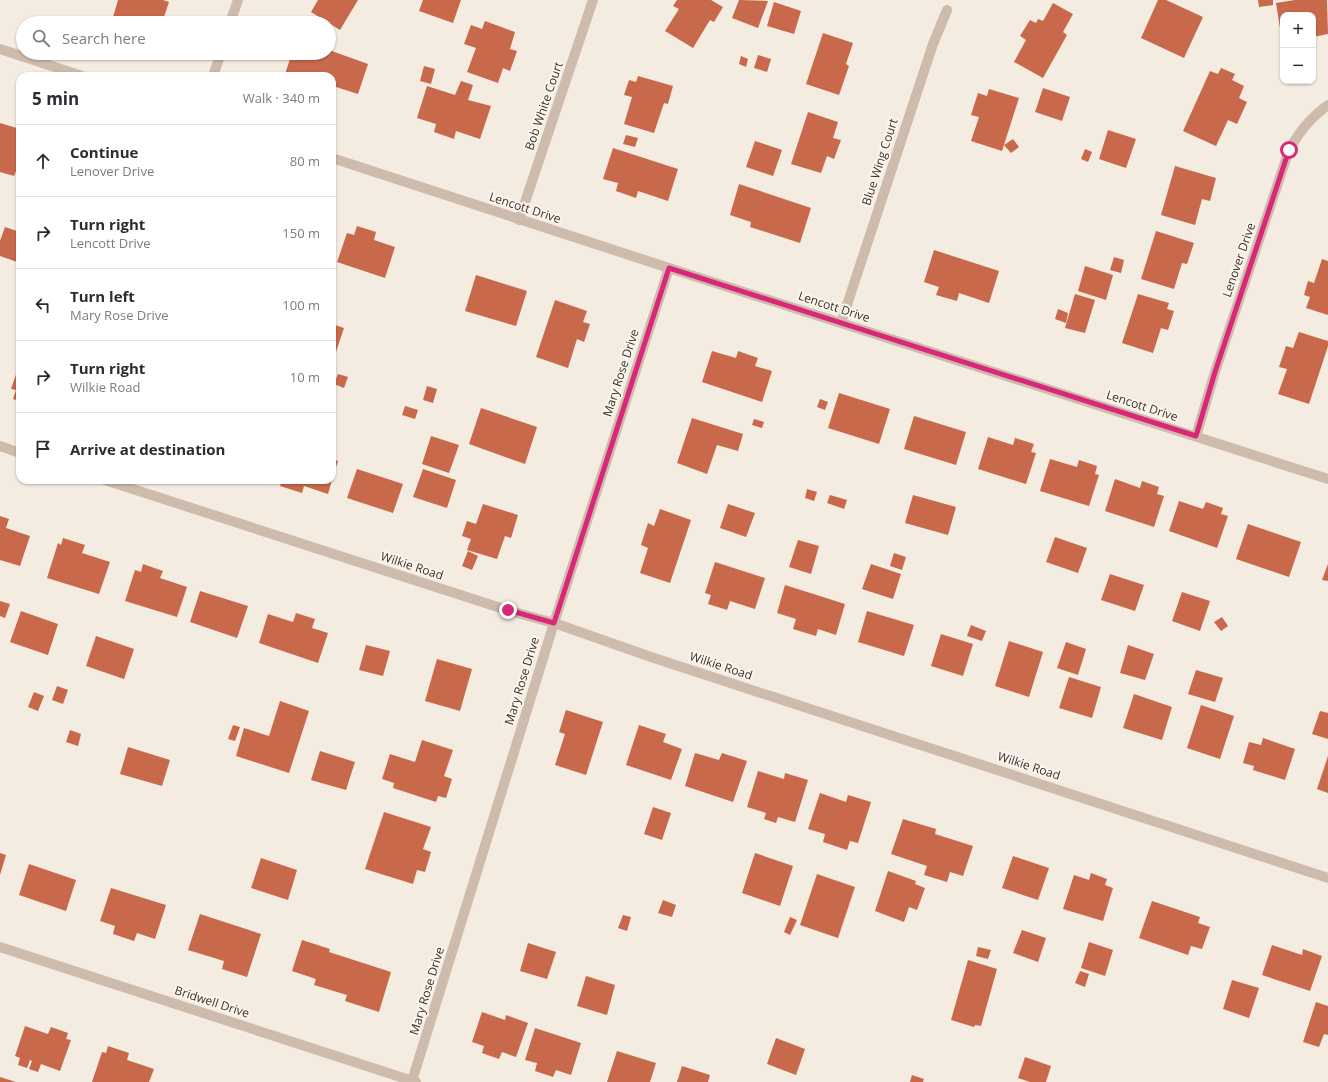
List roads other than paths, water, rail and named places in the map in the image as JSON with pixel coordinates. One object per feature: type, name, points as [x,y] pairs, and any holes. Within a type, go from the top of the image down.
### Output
[{"type":"street","points":[[232,16],[238,0]]},
{"type":"street","name":"Bob White Court","points":[[519,220],[593,0]]},
{"type":"street","name":"Blue Wing Court","points":[[841,323],[933,44],[947,10]]},
{"type":"street","points":[[0,49],[16,54]]},
{"type":"street","points":[[33,60],[70,72]]},
{"type":"street","points":[[214,72],[219,60]]},
{"type":"street","name":"Lenover Drive","points":[[1196,436],[1217,365],[1289,150],[1298,134],[1314,115],[1328,105]]},
{"type":"street","name":"Lencott Drive","points":[[336,159],[519,220],[1328,479]]},
{"type":"street","name":"Mary Rose Drive","points":[[414,1081],[554,623],[669,268]]},
{"type":"street","points":[[0,446],[16,452]]},
{"type":"street","name":"Wilkie Road","points":[[117,484],[500,608],[554,623],[654,658],[1328,878]]},
{"type":"street","name":"Bridwell Drive","points":[[0,947],[414,1081]]}]
